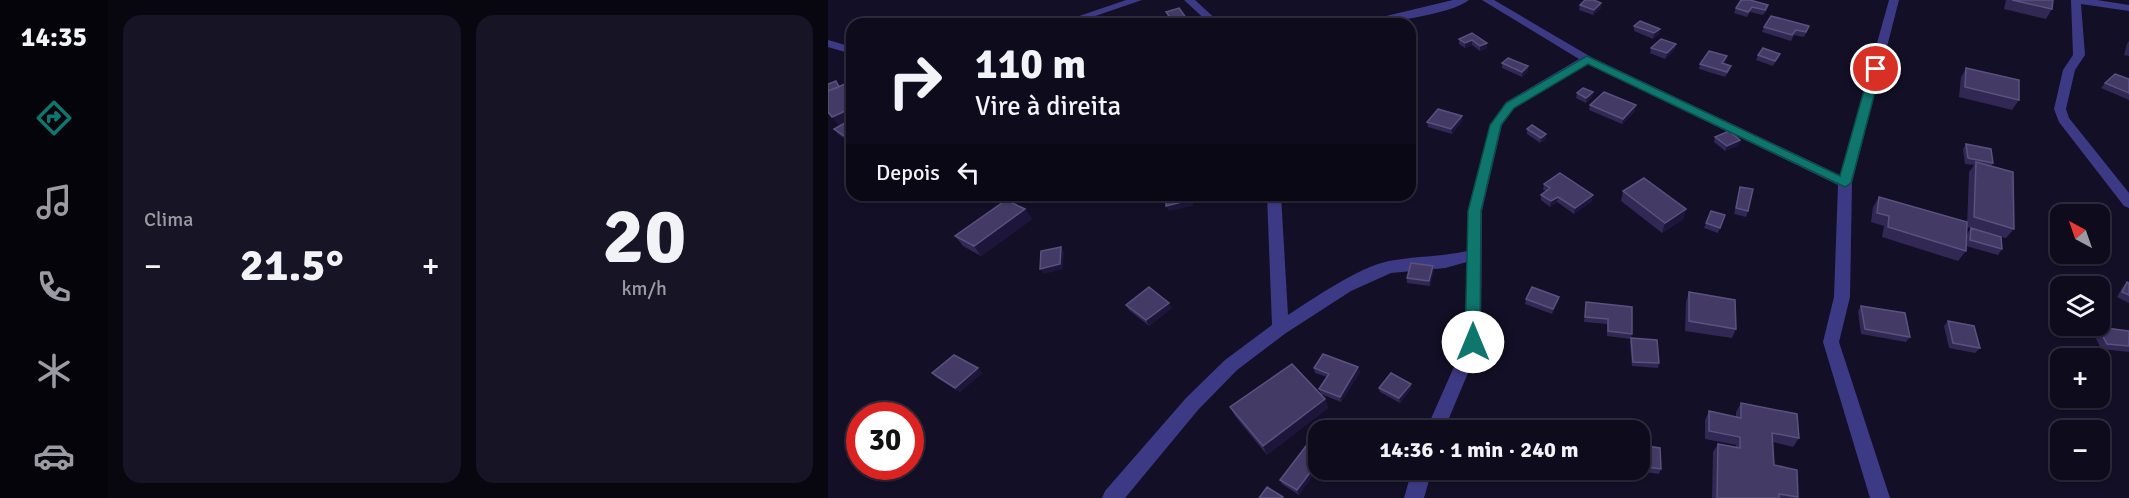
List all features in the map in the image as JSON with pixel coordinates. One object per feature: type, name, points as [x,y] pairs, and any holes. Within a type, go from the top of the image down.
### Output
[{"type":"street","points":[[1080,18],[1137,0]]},
{"type":"street","points":[[1189,0],[1209,18]]},
{"type":"street","points":[[1393,18],[1464,0]]},
{"type":"street","points":[[1487,0],[1587,59],[1845,183]]},
{"type":"street","points":[[1880,498],[1831,342],[1842,297],[1845,183],[1894,0]]},
{"type":"street","points":[[2129,8],[2076,0],[2079,55],[2069,70],[2060,109],[2063,119],[2129,203]]},
{"type":"street","points":[[828,43],[846,49]]},
{"type":"street","points":[[1439,420],[1473,342],[1475,211],[1496,125],[1510,105],[1587,59]]},
{"type":"street","points":[[1274,201],[1280,328]]},
{"type":"street","points":[[1112,498],[1192,404],[1231,365],[1280,328],[1345,287],[1389,267],[1445,262],[1473,255]]},
{"type":"street","points":[[1414,498],[1419,480]]},
{"type":"building","points":[[1585,0],[1601,3],[1594,10],[1580,5]]},
{"type":"building","points":[[1741,0],[1768,5],[1765,10],[1752,7],[1748,12],[1736,8]]},
{"type":"building","points":[[2012,0],[2053,0],[2052,9]]},
{"type":"building","points":[[1179,8],[1186,18],[1170,18],[1166,12]]},
{"type":"building","points":[[1771,16],[1809,26],[1806,32],[1796,30],[1792,35],[1764,27]]},
{"type":"building","points":[[1640,21],[1660,29],[1654,33],[1634,26]]},
{"type":"building","points":[[1472,33],[1487,43],[1480,46],[1472,40],[1465,43],[1459,39]]},
{"type":"building","points":[[1661,39],[1676,44],[1667,53],[1651,48]]},
{"type":"building","points":[[1763,48],[1780,54],[1775,61],[1758,55]]},
{"type":"building","points":[[1709,51],[1727,56],[1722,63],[1731,66],[1727,72],[1700,64]]},
{"type":"building","points":[[1508,58],[1528,66],[1522,72],[1502,63]]},
{"type":"building","points":[[1966,68],[2019,80],[2019,100],[1965,87]]},
{"type":"building","points":[[2115,74],[2129,79],[2129,93],[2105,83]]},
{"type":"building","points":[[836,81],[839,87],[828,91],[828,84]]},
{"type":"building","points":[[846,84],[846,111],[832,117],[828,112],[828,91]]},
{"type":"building","points":[[1583,88],[1593,92],[1586,98],[1577,93]]},
{"type":"building","points":[[1604,92],[1636,105],[1623,119],[1590,105]]},
{"type":"building","points":[[1438,109],[1462,116],[1451,129],[1427,122]]},
{"type":"building","points":[[846,122],[846,137],[834,129]]},
{"type":"building","points":[[1532,125],[1546,134],[1541,138],[1527,129]]},
{"type":"building","points":[[1729,131],[1740,140],[1727,146],[1715,137]]},
{"type":"building","points":[[1966,144],[1991,149],[1993,163],[1968,158]]},
{"type":"building","points":[[1976,162],[2013,172],[2014,229],[1974,217]]},
{"type":"building","points":[[1560,173],[1593,195],[1575,208],[1558,197],[1551,201],[1541,195],[1550,188],[1544,184]]},
{"type":"building","points":[[1644,178],[1686,209],[1665,223],[1623,191]]},
{"type":"building","points":[[1740,187],[1753,189],[1748,211],[1736,208]]},
{"type":"building","points":[[1879,197],[1967,222],[1966,251],[1888,227],[1889,216],[1877,213]]},
{"type":"building","points":[[1005,201],[1025,209],[974,246],[955,236]]},
{"type":"building","points":[[1166,201],[1186,201],[1166,206]]},
{"type":"building","points":[[1711,211],[1725,215],[1720,228],[1706,223]]},
{"type":"building","points":[[1971,228],[2001,237],[2002,249],[1970,240]]},
{"type":"building","points":[[1061,247],[1060,264],[1040,269],[1041,251]]},
{"type":"building","points":[[1411,263],[1433,266],[1429,281],[1407,278]]},
{"type":"building","points":[[2127,282],[2129,283],[2129,295],[2122,292]]},
{"type":"building","points":[[1149,287],[1169,303],[1146,320],[1126,305]]},
{"type":"building","points":[[1532,287],[1559,297],[1553,309],[1526,299]]},
{"type":"building","points":[[1689,292],[1735,300],[1736,329],[1689,321]]},
{"type":"building","points":[[1586,302],[1632,307],[1632,334],[1608,331],[1608,319],[1585,317]]},
{"type":"building","points":[[1861,306],[1905,313],[1910,337],[1865,329]]},
{"type":"building","points":[[1948,321],[1974,326],[1980,348],[1953,343]]},
{"type":"building","points":[[2110,329],[2129,331],[2129,346],[2107,344],[2103,336],[2110,336]]},
{"type":"building","points":[[1631,338],[1657,340],[1659,363],[1633,362]]},
{"type":"building","points":[[1323,354],[1358,367],[1340,397],[1319,389],[1329,374],[1314,368]]},
{"type":"building","points":[[954,355],[978,368],[955,388],[932,373]]},
{"type":"building","points":[[1292,364],[1325,399],[1263,446],[1230,407]]},
{"type":"building","points":[[1391,373],[1411,384],[1399,398],[1379,388]]},
{"type":"building","points":[[1741,403],[1797,414],[1799,438],[1772,433],[1774,465],[1797,470],[1798,497],[1779,494],[1779,498],[1717,498],[1718,444],[1740,448],[1740,437],[1709,431],[1709,411],[1741,418]]},
{"type":"building","points":[[1306,446],[1308,447],[1308,475],[1297,490],[1280,480]]},
{"type":"building","points":[[1650,446],[1660,448],[1661,469],[1650,467]]},
{"type":"building","points":[[1267,487],[1283,497],[1259,498]]},
{"type":"route","points":[[1473,342],[1475,211],[1496,125],[1510,105],[1587,59],[1845,183],[1876,69]]}]
